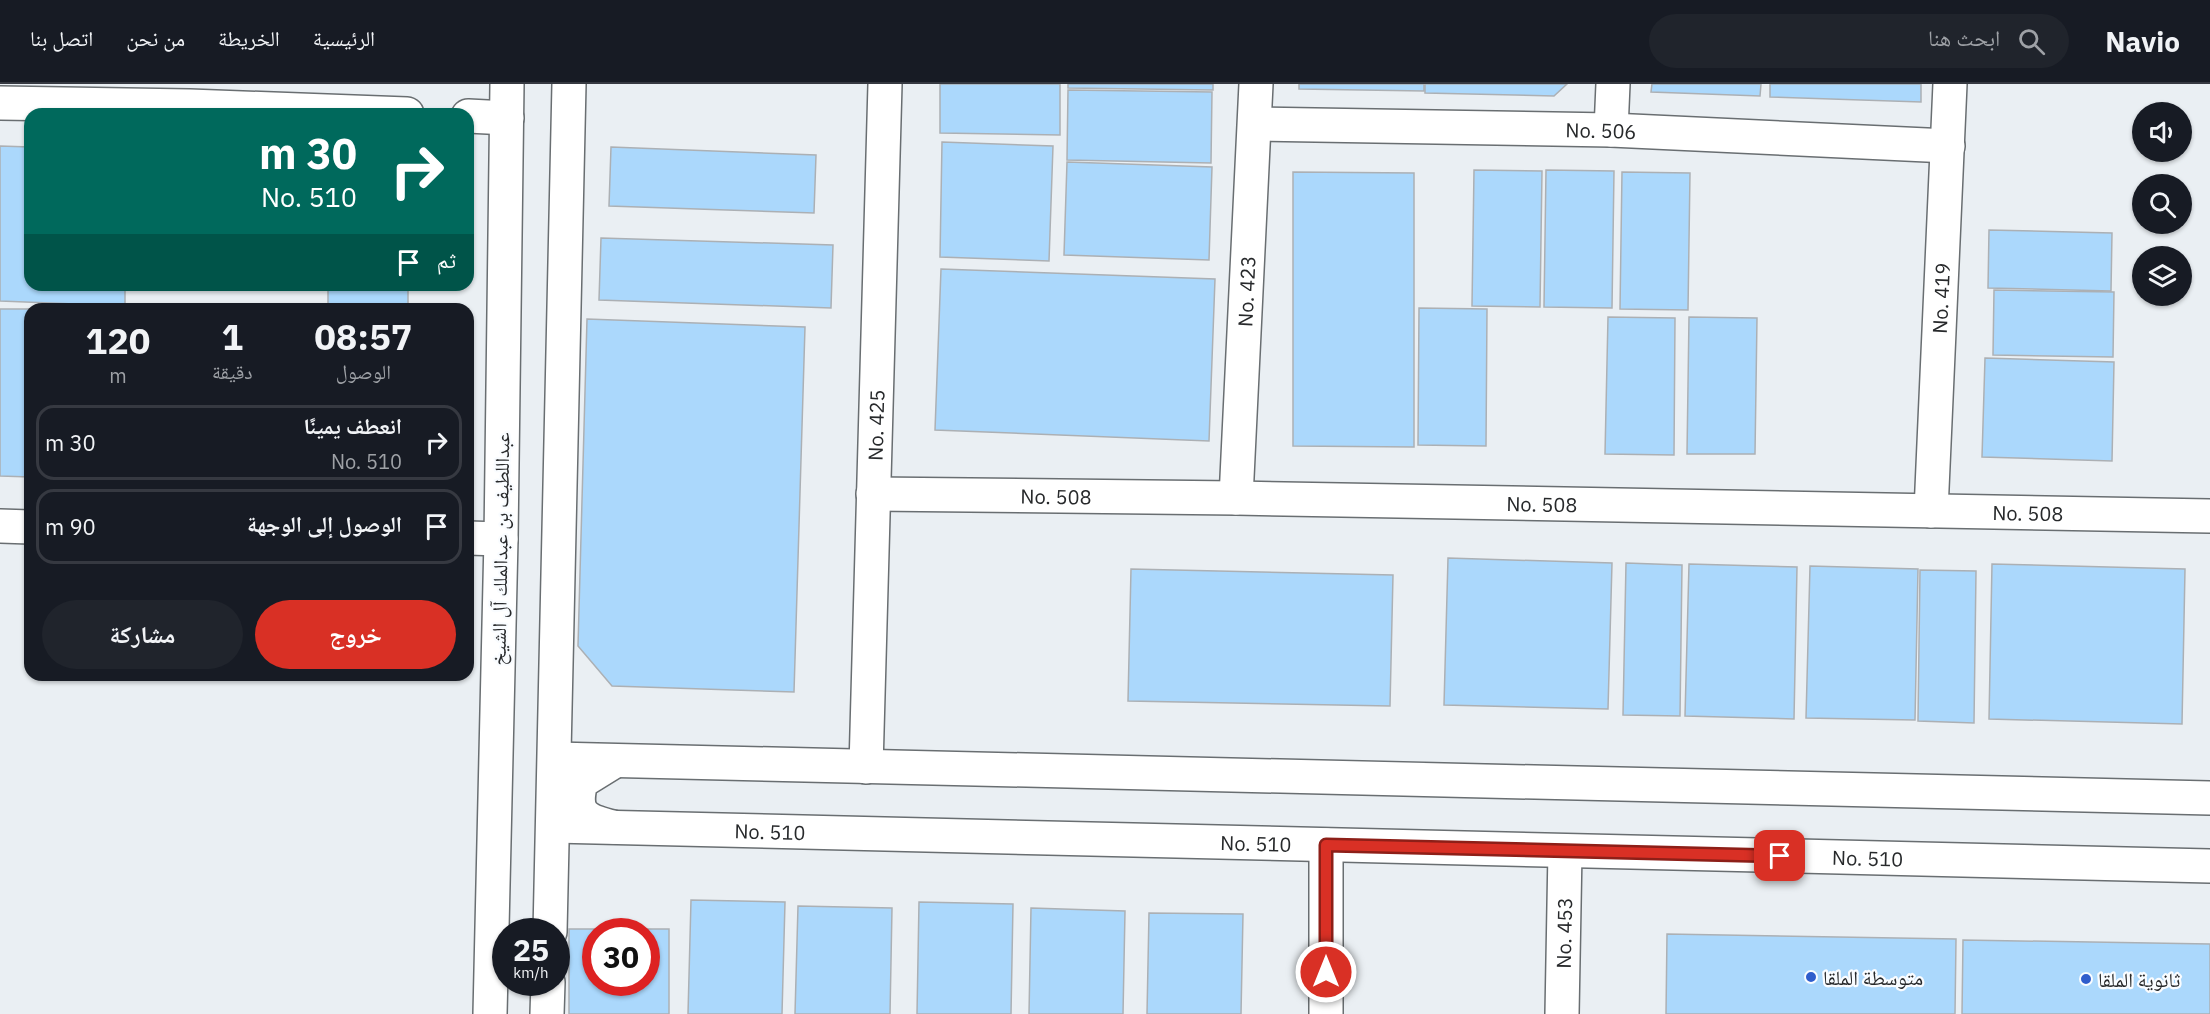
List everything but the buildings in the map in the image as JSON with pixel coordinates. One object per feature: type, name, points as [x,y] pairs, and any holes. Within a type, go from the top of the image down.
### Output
[{"type":"street","name":"عبداللطيف بن عبدالملك آل الشيخ","points":[[490,1014],[501,538],[507,84]]},
{"type":"street","points":[[551,918],[569,84]]},
{"type":"street","name":"No. 425","points":[[866,767],[885,84]]},
{"type":"street","name":"No. 423","points":[[1236,498],[1256,84]]},
{"type":"street","points":[[1611,130],[1613,84]]},
{"type":"street","name":"No. 419","points":[[1931,511],[1950,84]]},
{"type":"street","points":[[0,103],[190,95],[338,108]]},
{"type":"street","points":[[474,116],[507,118]]},
{"type":"street","name":"No. 506","points":[[1255,124],[1611,130],[1948,146]]},
{"type":"street","name":"No. 508","points":[[873,494],[1236,498],[2210,516]]},
{"type":"street","points":[[0,526],[24,527]]},
{"type":"street","points":[[474,538],[501,538]]},
{"type":"street","points":[[555,759],[2210,798]]},
{"type":"street","points":[[615,761],[581,782],[577,798],[581,812],[594,822],[616,828]]},
{"type":"street","name":"No. 510","points":[[554,826],[2210,866]]},
{"type":"street","points":[[1326,845],[1326,1014]]},
{"type":"street","name":"No. 453","points":[[1562,1014],[1565,851]]},
{"type":"street","points":[[547,1014],[548,996]]},
{"type":"place","name":"متوسطة الملقا","points":[[1811,977]]},
{"type":"place","name":"ثانوية الملقا","points":[[2086,979]]},
{"type":"route","points":[[1326,972],[1326,845],[1780,856]]}]
